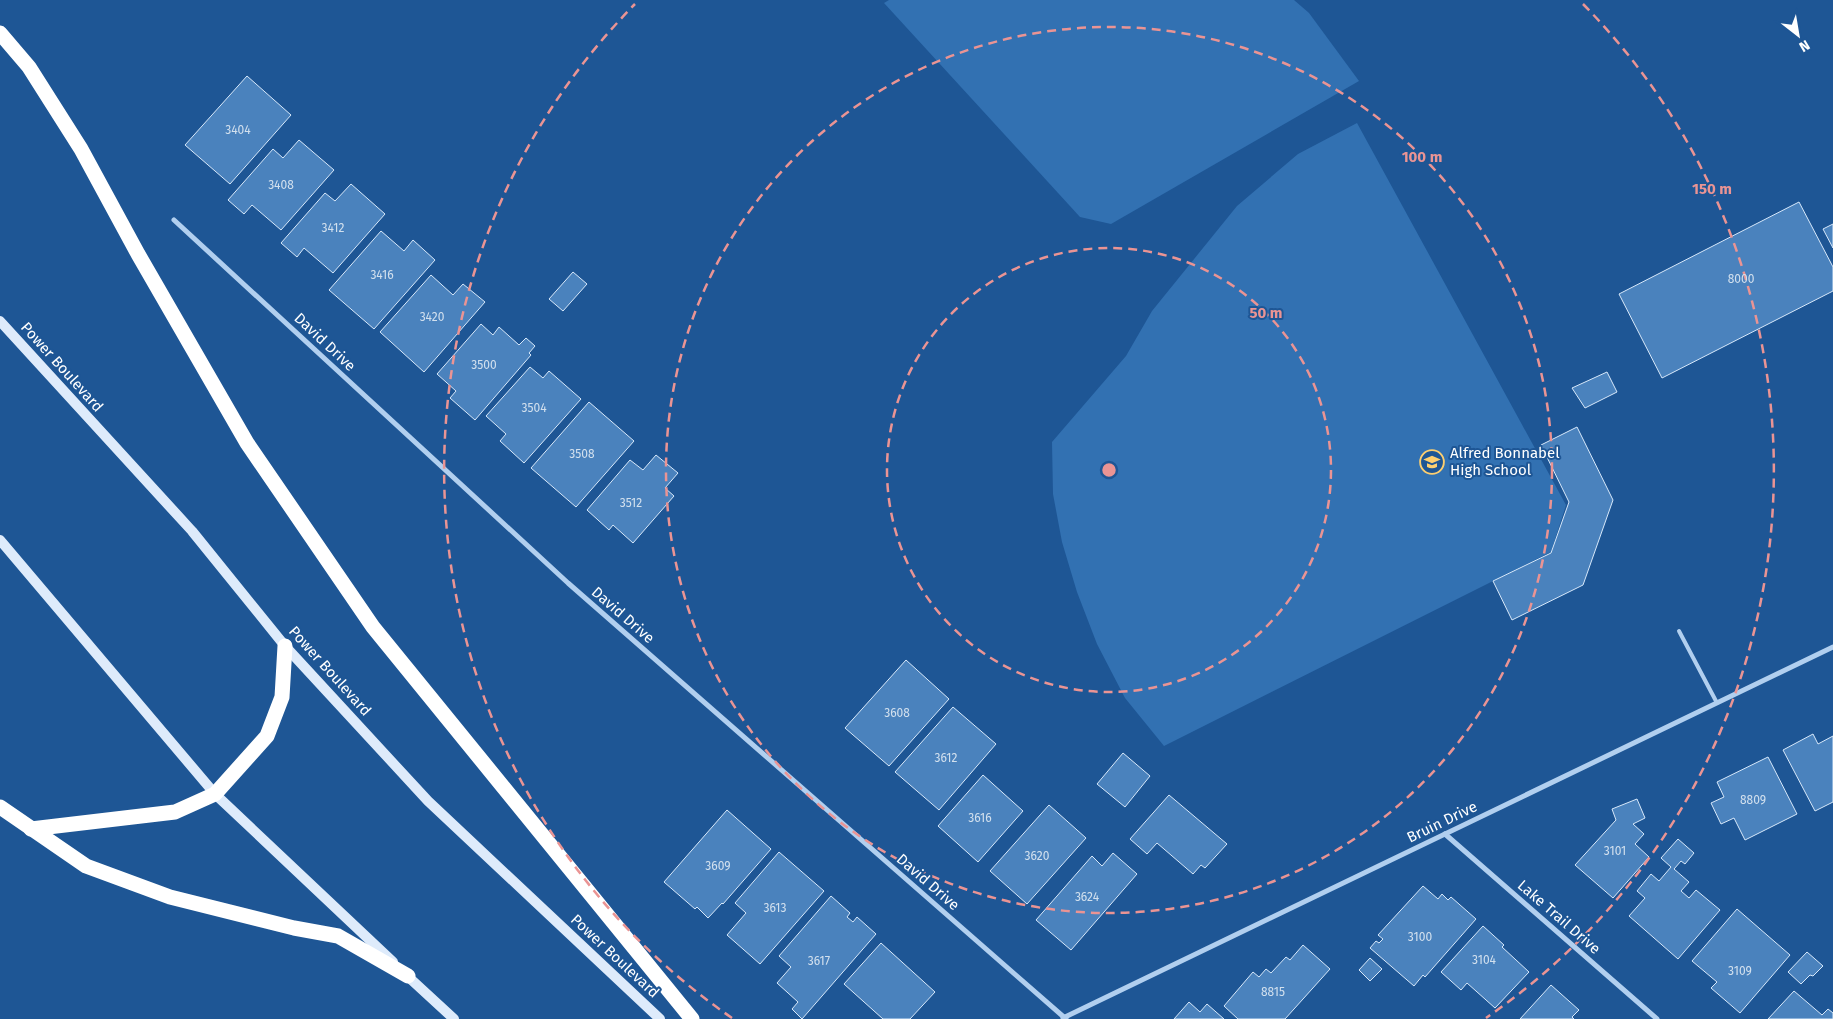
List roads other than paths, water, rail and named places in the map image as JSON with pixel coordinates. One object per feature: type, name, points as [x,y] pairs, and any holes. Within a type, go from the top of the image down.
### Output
[{"type":"highway","points":[[0,34],[29,67],[81,149],[143,263],[247,443],[372,627],[692,1019]]},
{"type":"highway","points":[[31,830],[175,812],[215,794],[267,736],[282,697],[285,646]]},
{"type":"highway","points":[[0,807],[86,866],[170,897],[294,928],[338,936],[408,976]]},
{"type":"main road","name":"Power Boulevard","points":[[0,321],[192,531],[285,646],[428,801],[660,1019]]},
{"type":"main road","points":[[0,540],[215,794],[454,1019]]},
{"type":"street","name":"David Drive","points":[[174,220],[568,583],[1064,1019]]},
{"type":"street","name":"Bruin Drive","points":[[1064,1019],[1833,647]]},
{"type":"street","name":"Lake Trail Drive","points":[[1446,834],[1657,1019]]},
{"type":"lane","points":[[1679,631],[1717,703]]},
{"type":"place","name":"Alfred Bonnabel High School","points":[[1432,462]]}]
